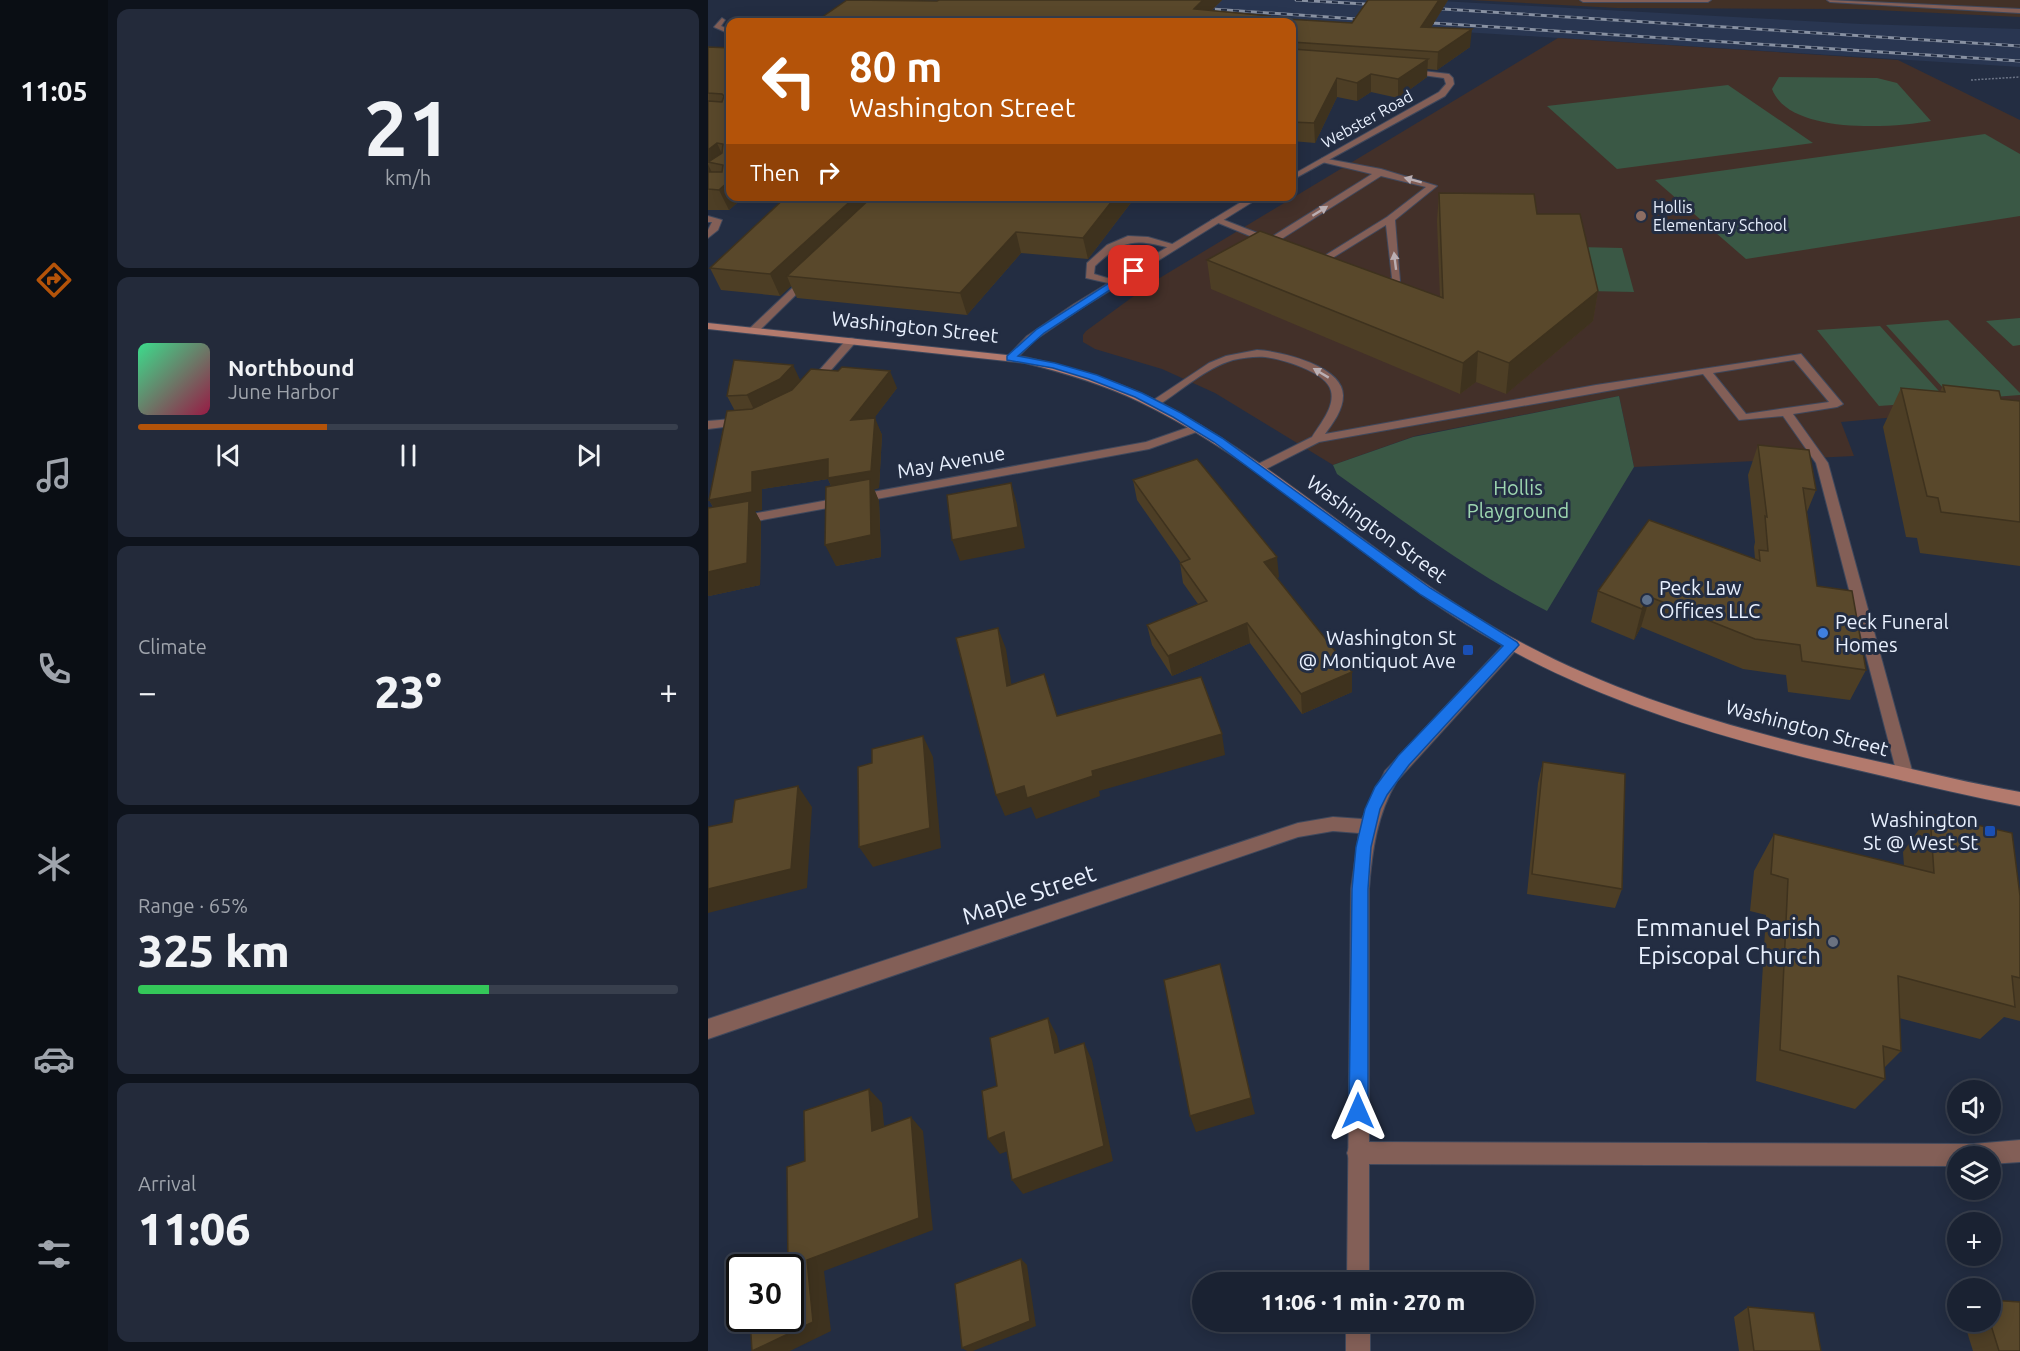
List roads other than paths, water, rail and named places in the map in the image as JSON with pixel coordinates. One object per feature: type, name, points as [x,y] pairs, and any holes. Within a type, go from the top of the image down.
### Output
[{"type":"main road","name":"Washington Street","points":[[708,326],[1011,358],[1055,366],[1093,377],[1155,403],[1198,428],[1426,591],[1512,645],[1574,676],[1674,713],[1770,742],[2020,799]]},
{"type":"street","points":[[1583,0],[1707,0]]},
{"type":"street","points":[[1830,0],[2020,11]]},
{"type":"street","points":[[1950,0],[1955,7]]},
{"type":"street","points":[[722,20],[717,27],[726,30]]},
{"type":"street","name":"Webster Road","points":[[1296,176],[1442,94],[1449,87],[1450,80],[1440,74],[1402,71]]},
{"type":"street","points":[[1308,258],[1323,265],[1433,186],[1325,160]]},
{"type":"street","points":[[1296,165],[1308,168]]},
{"type":"street","points":[[1274,243],[1381,172]]},
{"type":"street","points":[[1011,358],[1041,331],[1249,201]]},
{"type":"street","points":[[708,219],[717,220],[716,228],[708,235]]},
{"type":"street","points":[[1366,284],[1376,288],[1398,279],[1390,219]]},
{"type":"street","points":[[1216,220],[1287,249]]},
{"type":"street","points":[[1114,284],[1089,276],[1090,265],[1109,245],[1141,237],[1174,246]]},
{"type":"street","points":[[753,330],[813,273]]},
{"type":"street","points":[[802,396],[851,341]]},
{"type":"street","points":[[1155,403],[1228,358],[1259,353],[1281,357],[1314,369],[1330,379],[1337,388],[1338,402],[1316,439]]},
{"type":"street","points":[[1258,469],[1316,439],[1596,388],[1706,370],[1797,356],[1837,404],[1743,418],[1706,370]]},
{"type":"street","points":[[1786,412],[1822,463],[1905,774]]},
{"type":"street","points":[[708,425],[760,421]]},
{"type":"street","name":"May Avenue","points":[[708,526],[1149,445],[1198,428]]},
{"type":"street","points":[[1358,1272],[1360,889],[1367,827],[1381,791],[1391,776],[1512,645]]},
{"type":"street","name":"Maple Street","points":[[708,1029],[1298,830],[1333,824],[1367,827]]},
{"type":"street","points":[[1358,1153],[1973,1155],[2020,1151]]},
{"type":"street","points":[[1358,1332],[1358,1351]]},
{"type":"railway","points":[[1296,0],[1382,5]]},
{"type":"railway","points":[[1197,8],[1371,20]]},
{"type":"railway","points":[[1427,8],[2020,46]]},
{"type":"railway","points":[[1416,22],[2020,61]]},
{"type":"place","name":"Hollis Elementary School","points":[[1641,216]]},
{"type":"place","name":"Peck Law Offices LLC","points":[[1647,600]]},
{"type":"place","name":"Peck Funeral Homes","points":[[1823,633]]},
{"type":"place","name":"Washington St @ Montiquot Ave","points":[[1468,650]]},
{"type":"place","name":"Washington St @ West St","points":[[1990,831]]},
{"type":"place","name":"Emmanuel Parish Episcopal Church","points":[[1833,942]]},
{"type":"park label","name":"Hollis Playground","points":[[1518,500]]}]
